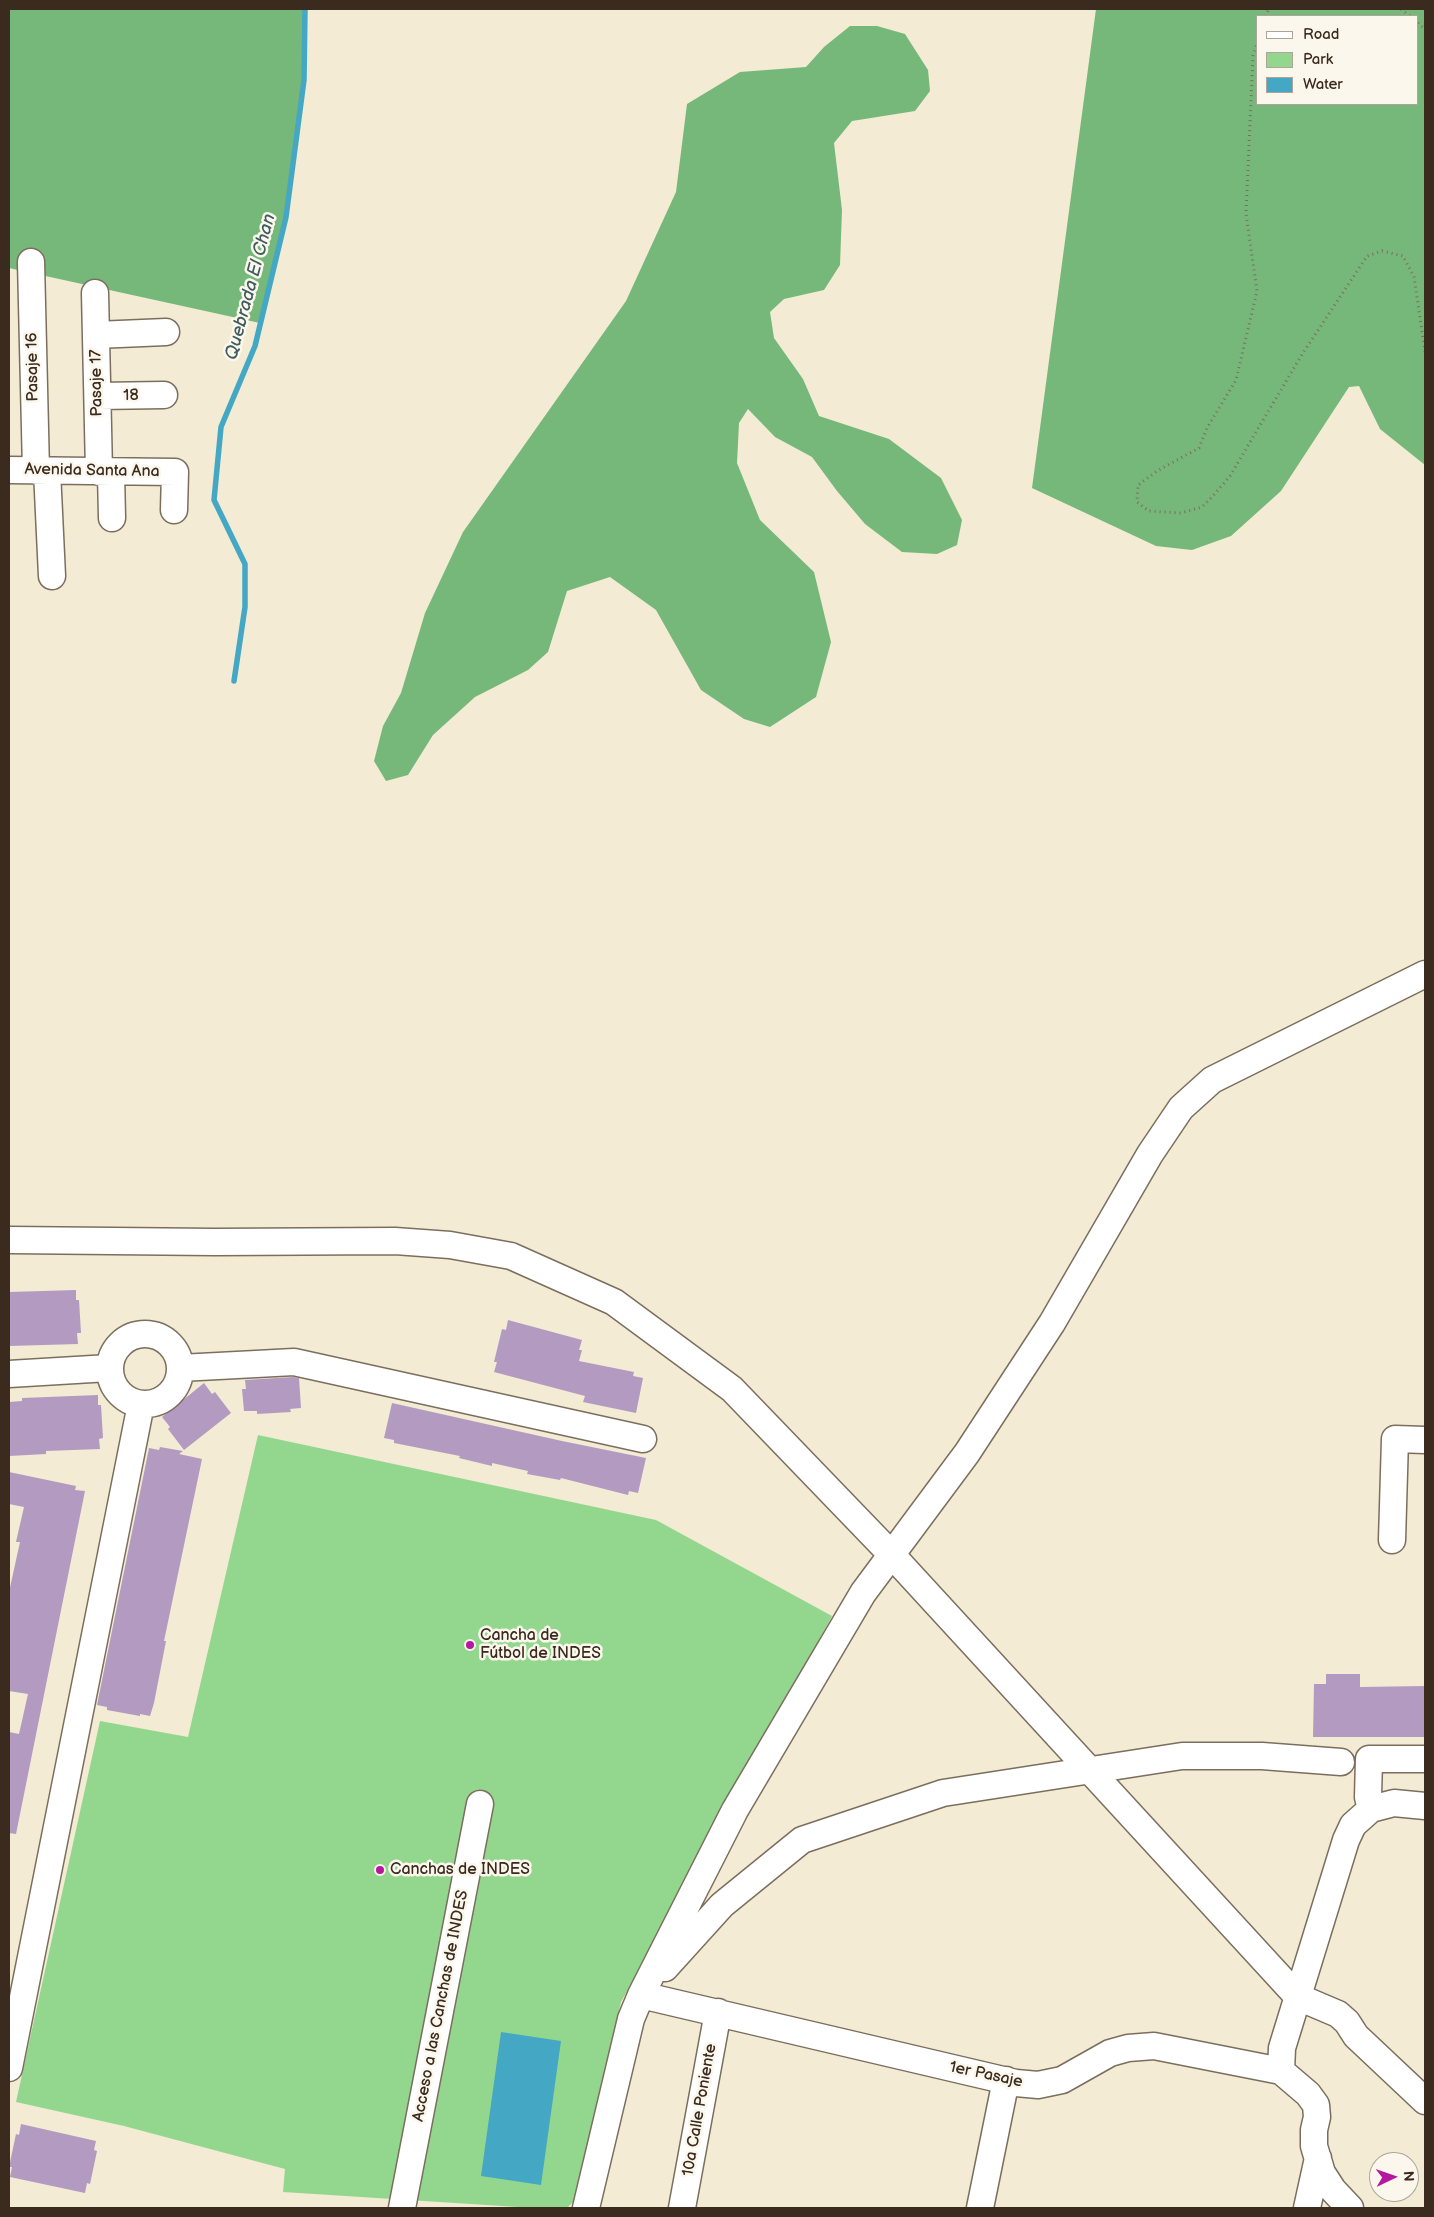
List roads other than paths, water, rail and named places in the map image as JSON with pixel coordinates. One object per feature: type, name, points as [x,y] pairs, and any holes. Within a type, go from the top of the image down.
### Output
[{"type":"street","name":"Pasaje 16","points":[[31,262],[41,471],[52,576]]},
{"type":"street","name":"Pasaje 17","points":[[96,293],[98,396],[105,472],[112,518]]},
{"type":"street","points":[[96,335],[166,332]]},
{"type":"street","name":"18","points":[[98,396],[164,395]]},
{"type":"street","name":"Avenida Santa Ana","points":[[9,470],[175,472],[174,510]]},
{"type":"street","points":[[586,2208],[631,2018],[735,1810],[849,1616],[891,1554],[967,1453],[1056,1315],[1150,1154],[1181,1108],[1212,1080],[1425,974]]},
{"type":"street","points":[[9,1240],[395,1241],[450,1245],[511,1256],[614,1302],[732,1389],[891,1554],[1298,1997],[1338,2014],[1347,2022],[1356,2036],[1425,2100]]},
{"type":"street","points":[[139,1334],[151,1334],[162,1338],[171,1345],[178,1356],[180,1368],[178,1380],[173,1390],[158,1401],[141,1404],[122,1396],[110,1378],[109,1368],[112,1356],[122,1342],[139,1334]]},
{"type":"street","points":[[180,1368],[294,1362],[643,1439]]},
{"type":"street","points":[[9,1374],[109,1368]]},
{"type":"street","points":[[9,2068],[141,1404]]},
{"type":"street","points":[[1392,1540],[1395,1439],[1425,1440]]},
{"type":"street","points":[[641,1995],[722,1905],[802,1840],[942,1793],[1182,1756],[1262,1756],[1341,1762]]},
{"type":"street","points":[[1372,1809],[1368,1797],[1369,1759],[1425,1759]]},
{"type":"street","points":[[1350,2208],[1333,2190],[1322,2173],[1314,2146],[1314,2130],[1317,2117],[1316,2105],[1308,2094],[1280,2071],[1282,2048],[1346,1840],[1353,1825],[1372,1809],[1394,1803],[1425,1806]]},
{"type":"street","name":"Acceso a las Canchas de INDES","points":[[402,2208],[480,1804]]},
{"type":"street","name":"1er Pasaje","points":[[641,1995],[1006,2080],[1038,2085],[1062,2080],[1110,2053],[1128,2048],[1154,2046],[1280,2071]]},
{"type":"street","name":"10a Calle Poniente","points":[[682,2208],[718,2012]]},
{"type":"street","points":[[980,2208],[1006,2080]]},
{"type":"street","points":[[1307,2208],[1318,2158]]},
{"type":"water","points":[[501,2032],[561,2041],[541,2185],[481,2176]]},
{"type":"waterway","name":"Quebrada El Chan","points":[[234,681],[245,607],[245,564],[214,500],[221,427],[255,346],[286,217],[304,80],[305,9]]},
{"type":"place","name":"Cancha de Fútbol de INDES","points":[[470,1645]]},
{"type":"place","name":"Canchas de INDES","points":[[380,1870]]}]
